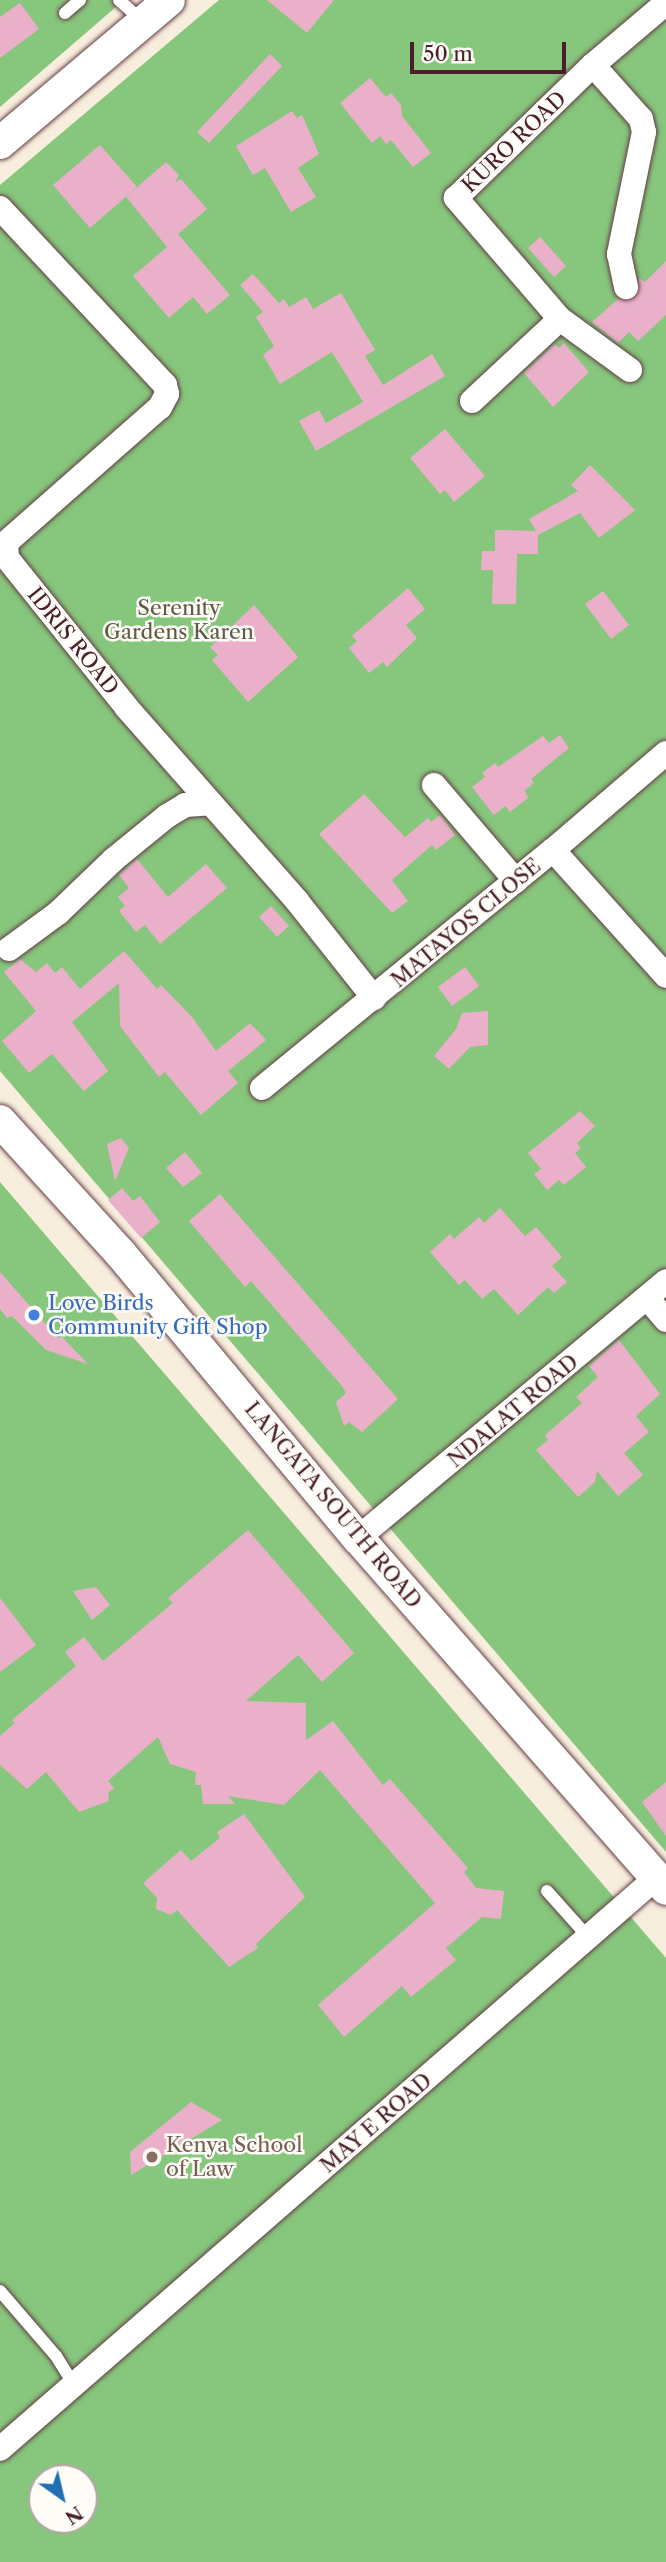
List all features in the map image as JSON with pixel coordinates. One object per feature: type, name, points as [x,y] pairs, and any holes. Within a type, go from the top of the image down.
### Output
[{"type":"street","points":[[0,143],[169,0]]},
{"type":"street","name":"KURO ROAD","points":[[560,319],[456,198],[593,65],[666,3]]},
{"type":"street","points":[[593,65],[641,119],[644,132],[619,254],[626,287]]},
{"type":"street","name":"IDRIS ROAD","points":[[0,208],[165,384],[167,394],[160,407],[6,543],[5,551],[127,708],[211,803],[374,998]]},
{"type":"street","points":[[472,401],[560,319],[630,370]]},
{"type":"street","name":"MATAYOS CLOSE","points":[[262,1088],[516,881],[666,752]]},
{"type":"street","points":[[434,785],[516,881]]},
{"type":"street","points":[[9,949],[58,914],[113,860],[167,816],[185,805],[211,803]]},
{"type":"street","points":[[553,850],[666,976]]},
{"type":"street","name":"LANGATA SOUTH ROAD","points":[[0,1121],[121,1254],[358,1538],[661,1884]]},
{"type":"street","name":"NDALAT ROAD","points":[[358,1538],[666,1281]]},
{"type":"street","points":[[647,1298],[666,1320]]},
{"type":"street","name":"MAY E ROAD","points":[[0,2449],[589,1938],[661,1884]]},
{"type":"lane","points":[[65,13],[80,0]]},
{"type":"lane","points":[[119,0],[143,22]]},
{"type":"lane","points":[[547,1891],[589,1938]]},
{"type":"lane","points":[[0,2291],[56,2356],[74,2385]]},
{"type":"green space","points":[[0,0],[124,0],[0,107]]},
{"type":"green space","name":"Serenity Gardens Karen","points":[[219,0],[666,0],[666,1852],[0,1071],[0,185]]},
{"type":"green space","points":[[0,1182],[666,1958],[666,2562],[0,2562]]},
{"type":"building","points":[[267,0],[334,0],[307,33]]},
{"type":"building","points":[[20,3],[39,29],[0,58],[0,17]]},
{"type":"building","points":[[270,54],[282,66],[209,143],[197,132]]},
{"type":"building","points":[[370,78],[386,97],[391,93],[401,105],[402,116],[431,153],[413,167],[391,140],[386,144],[380,136],[372,143],[340,103]]},
{"type":"building","points":[[292,111],[297,118],[302,115],[319,154],[298,168],[316,197],[291,212],[265,168],[253,175],[236,146]]},
{"type":"building","points":[[100,145],[137,187],[90,228],[53,185]]},
{"type":"building","points":[[166,162],[179,175],[175,182],[181,179],[207,209],[178,234],[230,295],[207,314],[193,297],[169,318],[133,276],[167,247],[126,197]]},
{"type":"building","points":[[540,237],[566,266],[554,277],[528,248]]},
{"type":"building","points":[[666,261],[666,315],[638,341],[629,332],[618,343],[592,322],[618,299],[635,298],[639,278],[645,282]]},
{"type":"building","points":[[253,274],[279,303],[284,299],[289,307],[306,297],[313,309],[341,293],[375,350],[365,356],[383,385],[432,354],[445,376],[316,451],[299,421],[319,410],[326,423],[363,402],[332,352],[280,384],[263,355],[274,346],[256,317],[263,312],[240,285]]},
{"type":"building","points":[[564,343],[589,372],[553,407],[524,373],[555,344],[559,348]]},
{"type":"building","points":[[445,429],[485,476],[454,502],[445,490],[440,494],[410,458]]},
{"type":"building","points":[[590,465],[635,510],[599,538],[580,513],[538,535],[538,554],[517,554],[516,604],[492,604],[493,570],[481,570],[482,551],[495,551],[495,530],[536,531],[529,519],[578,491],[571,485]]},
{"type":"building","points":[[408,588],[425,609],[406,625],[417,638],[387,667],[383,662],[369,673],[349,648],[357,641],[352,636]]},
{"type":"building","points":[[603,591],[629,625],[611,639],[585,604]]},
{"type":"building","points":[[254,605],[298,657],[248,702],[212,660],[218,655],[210,647]]},
{"type":"building","points":[[560,735],[569,748],[531,779],[534,783],[525,790],[528,798],[510,812],[505,806],[494,815],[472,787],[485,777],[482,773],[495,763],[498,767],[543,736],[549,743]]},
{"type":"building","points":[[364,794],[405,837],[428,818],[431,822],[440,815],[455,835],[436,850],[432,845],[392,880],[408,901],[392,913],[319,834]]},
{"type":"building","points":[[137,859],[168,897],[206,864],[227,888],[160,944],[145,925],[136,932],[119,911],[125,906],[118,897],[129,888],[119,875]]},
{"type":"building","points":[[271,906],[289,926],[277,937],[259,917]]},
{"type":"building","points":[[124,951],[157,989],[161,985],[192,1017],[216,1051],[250,1023],[266,1040],[228,1071],[238,1083],[201,1115],[165,1072],[159,1077],[120,1026],[119,983],[72,1022],[108,1071],[84,1091],[52,1054],[29,1073],[2,1041],[36,1011],[4,972],[20,959],[36,972],[47,963],[55,973],[62,967],[80,989]]},
{"type":"building","points":[[465,967],[479,986],[452,1006],[438,987]]},
{"type":"building","points":[[488,1011],[488,1045],[470,1047],[449,1069],[434,1056],[456,1029],[462,1013]]},
{"type":"building","points":[[580,1111],[595,1126],[577,1143],[581,1148],[575,1153],[586,1167],[564,1185],[559,1180],[547,1190],[534,1174],[541,1169],[528,1153]]},
{"type":"building","points":[[121,1138],[129,1148],[115,1181],[107,1144]]},
{"type":"building","points":[[185,1152],[202,1173],[183,1187],[166,1168]]},
{"type":"building","points":[[122,1188],[133,1201],[140,1196],[160,1222],[141,1238],[108,1200]]},
{"type":"building","points":[[220,1194],[398,1399],[362,1432],[349,1422],[344,1426],[336,1402],[346,1393],[342,1386],[251,1281],[245,1287],[189,1221]]},
{"type":"building","points":[[500,1208],[525,1236],[536,1227],[562,1257],[552,1266],[567,1282],[554,1293],[548,1287],[518,1315],[494,1289],[482,1299],[465,1280],[459,1285],[430,1252],[450,1234],[454,1239],[479,1217],[484,1223]]},
{"type":"building","points":[[0,1272],[58,1338],[62,1337],[88,1364],[46,1350],[12,1316],[7,1318],[0,1309]]},
{"type":"building","points":[[619,1340],[660,1394],[636,1416],[649,1432],[624,1453],[643,1475],[618,1496],[597,1471],[595,1482],[578,1497],[536,1450],[548,1440],[545,1435],[582,1403],[576,1397],[598,1377],[589,1366]]},
{"type":"building","points":[[248,1530],[354,1653],[322,1682],[298,1655],[246,1701],[306,1703],[306,1740],[333,1721],[383,1785],[390,1779],[468,1868],[464,1872],[476,1888],[504,1891],[501,1919],[482,1917],[446,1948],[456,1960],[411,1997],[402,1986],[344,2037],[318,2005],[435,1903],[320,1770],[284,1805],[228,1796],[235,1804],[203,1804],[201,1785],[195,1785],[196,1772],[170,1764],[158,1737],[108,1781],[114,1788],[108,1793],[109,1801],[79,1812],[46,1772],[27,1789],[0,1765],[0,1736],[15,1723],[12,1720],[76,1666],[65,1652],[84,1637],[103,1661],[173,1603],[168,1598]]},
{"type":"building","points":[[96,1587],[110,1605],[92,1620],[73,1591]]},
{"type":"building","points":[[0,1598],[36,1645],[0,1672]]},
{"type":"building","points":[[666,1782],[666,1836],[642,1802]]},
{"type":"building","points":[[244,1814],[305,1897],[256,1944],[258,1948],[229,1967],[177,1910],[171,1915],[156,1909],[157,1898],[143,1883],[181,1850],[191,1861],[220,1838],[217,1832]]},
{"type":"building","points":[[191,2102],[222,2120],[131,2175],[130,2152]]},
{"type":"place","name":"Love Birds Community Gift Shop","points":[[34,1315]]},
{"type":"place","name":"Kenya School of Law","points":[[152,2157]]}]
